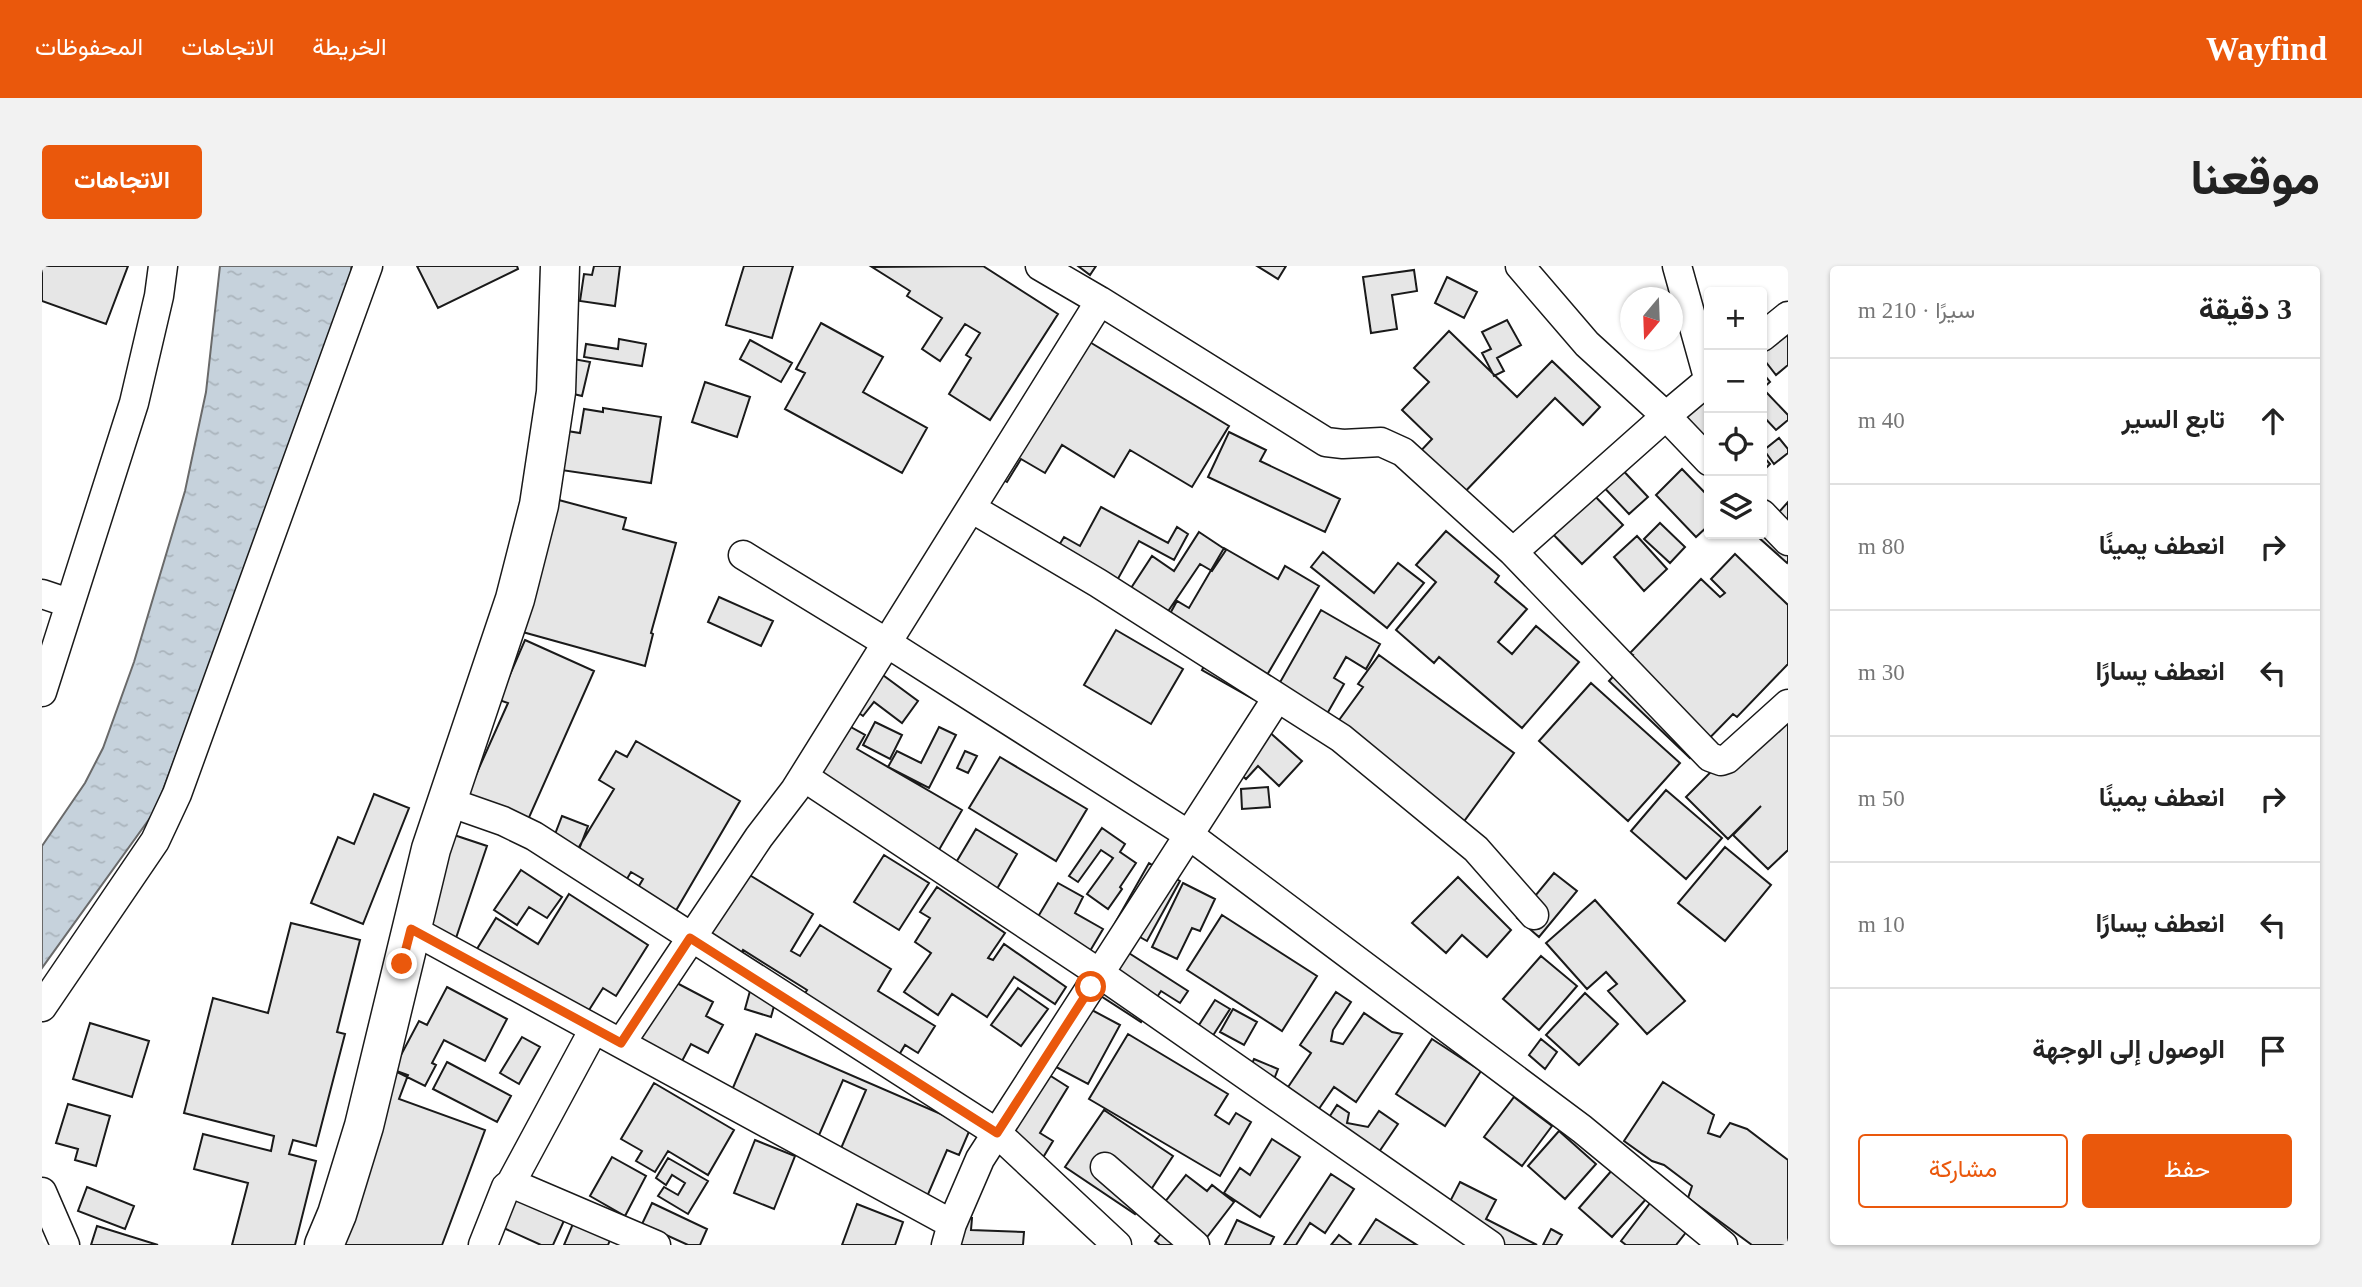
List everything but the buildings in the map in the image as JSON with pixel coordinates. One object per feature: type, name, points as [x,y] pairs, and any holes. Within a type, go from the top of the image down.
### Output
[{"type":"main road","points":[[324,1245],[337,1214],[364,1126],[411,929],[446,801],[515,599],[539,505],[556,392],[560,266]]},
{"type":"street","points":[[42,692],[134,403],[159,296],[163,266]]},
{"type":"street","points":[[42,1007],[155,841],[177,794],[368,266]]},
{"type":"street","points":[[1040,266],[1326,442],[1381,442],[1403,452],[1514,552],[1710,758],[1727,760],[1788,704]]},
{"type":"street","points":[[1520,266],[1587,344],[1666,416],[1704,456]]},
{"type":"street","points":[[1676,266],[1704,364]]},
{"type":"street","points":[[621,1043],[759,837],[804,776],[1100,301]]},
{"type":"street","points":[[1767,333],[1788,316]]},
{"type":"street","points":[[1514,552],[1704,385]]},
{"type":"street","points":[[971,508],[1098,583],[1341,738],[1476,849],[1534,915]]},
{"type":"street","points":[[1767,519],[1788,541]]},
{"type":"street","points":[[743,555],[1189,835],[1582,1129],[1723,1245]]},
{"type":"street","points":[[42,594],[69,603]]},
{"type":"street","points":[[411,929],[621,1043],[949,1234],[980,1159],[1277,698]]},
{"type":"street","points":[[804,776],[1099,974],[1490,1245]]},
{"type":"street","points":[[446,801],[503,821],[534,836],[997,1133],[1117,1245]]},
{"type":"street","points":[[483,1245],[506,1187],[511,1183],[594,1029]]},
{"type":"street","points":[[1105,1167],[1195,1245]]},
{"type":"street","points":[[511,1183],[656,1245]]},
{"type":"street","points":[[42,1192],[57,1241]]},
{"type":"water","points":[[220,266],[351,266],[351,277],[250,559],[155,811],[42,968],[42,846],[85,783],[103,748],[134,662],[185,491],[206,392]]},
{"type":"route","points":[[402,964],[411,929],[621,1043],[690,938],[997,1133],[1091,987]]}]
